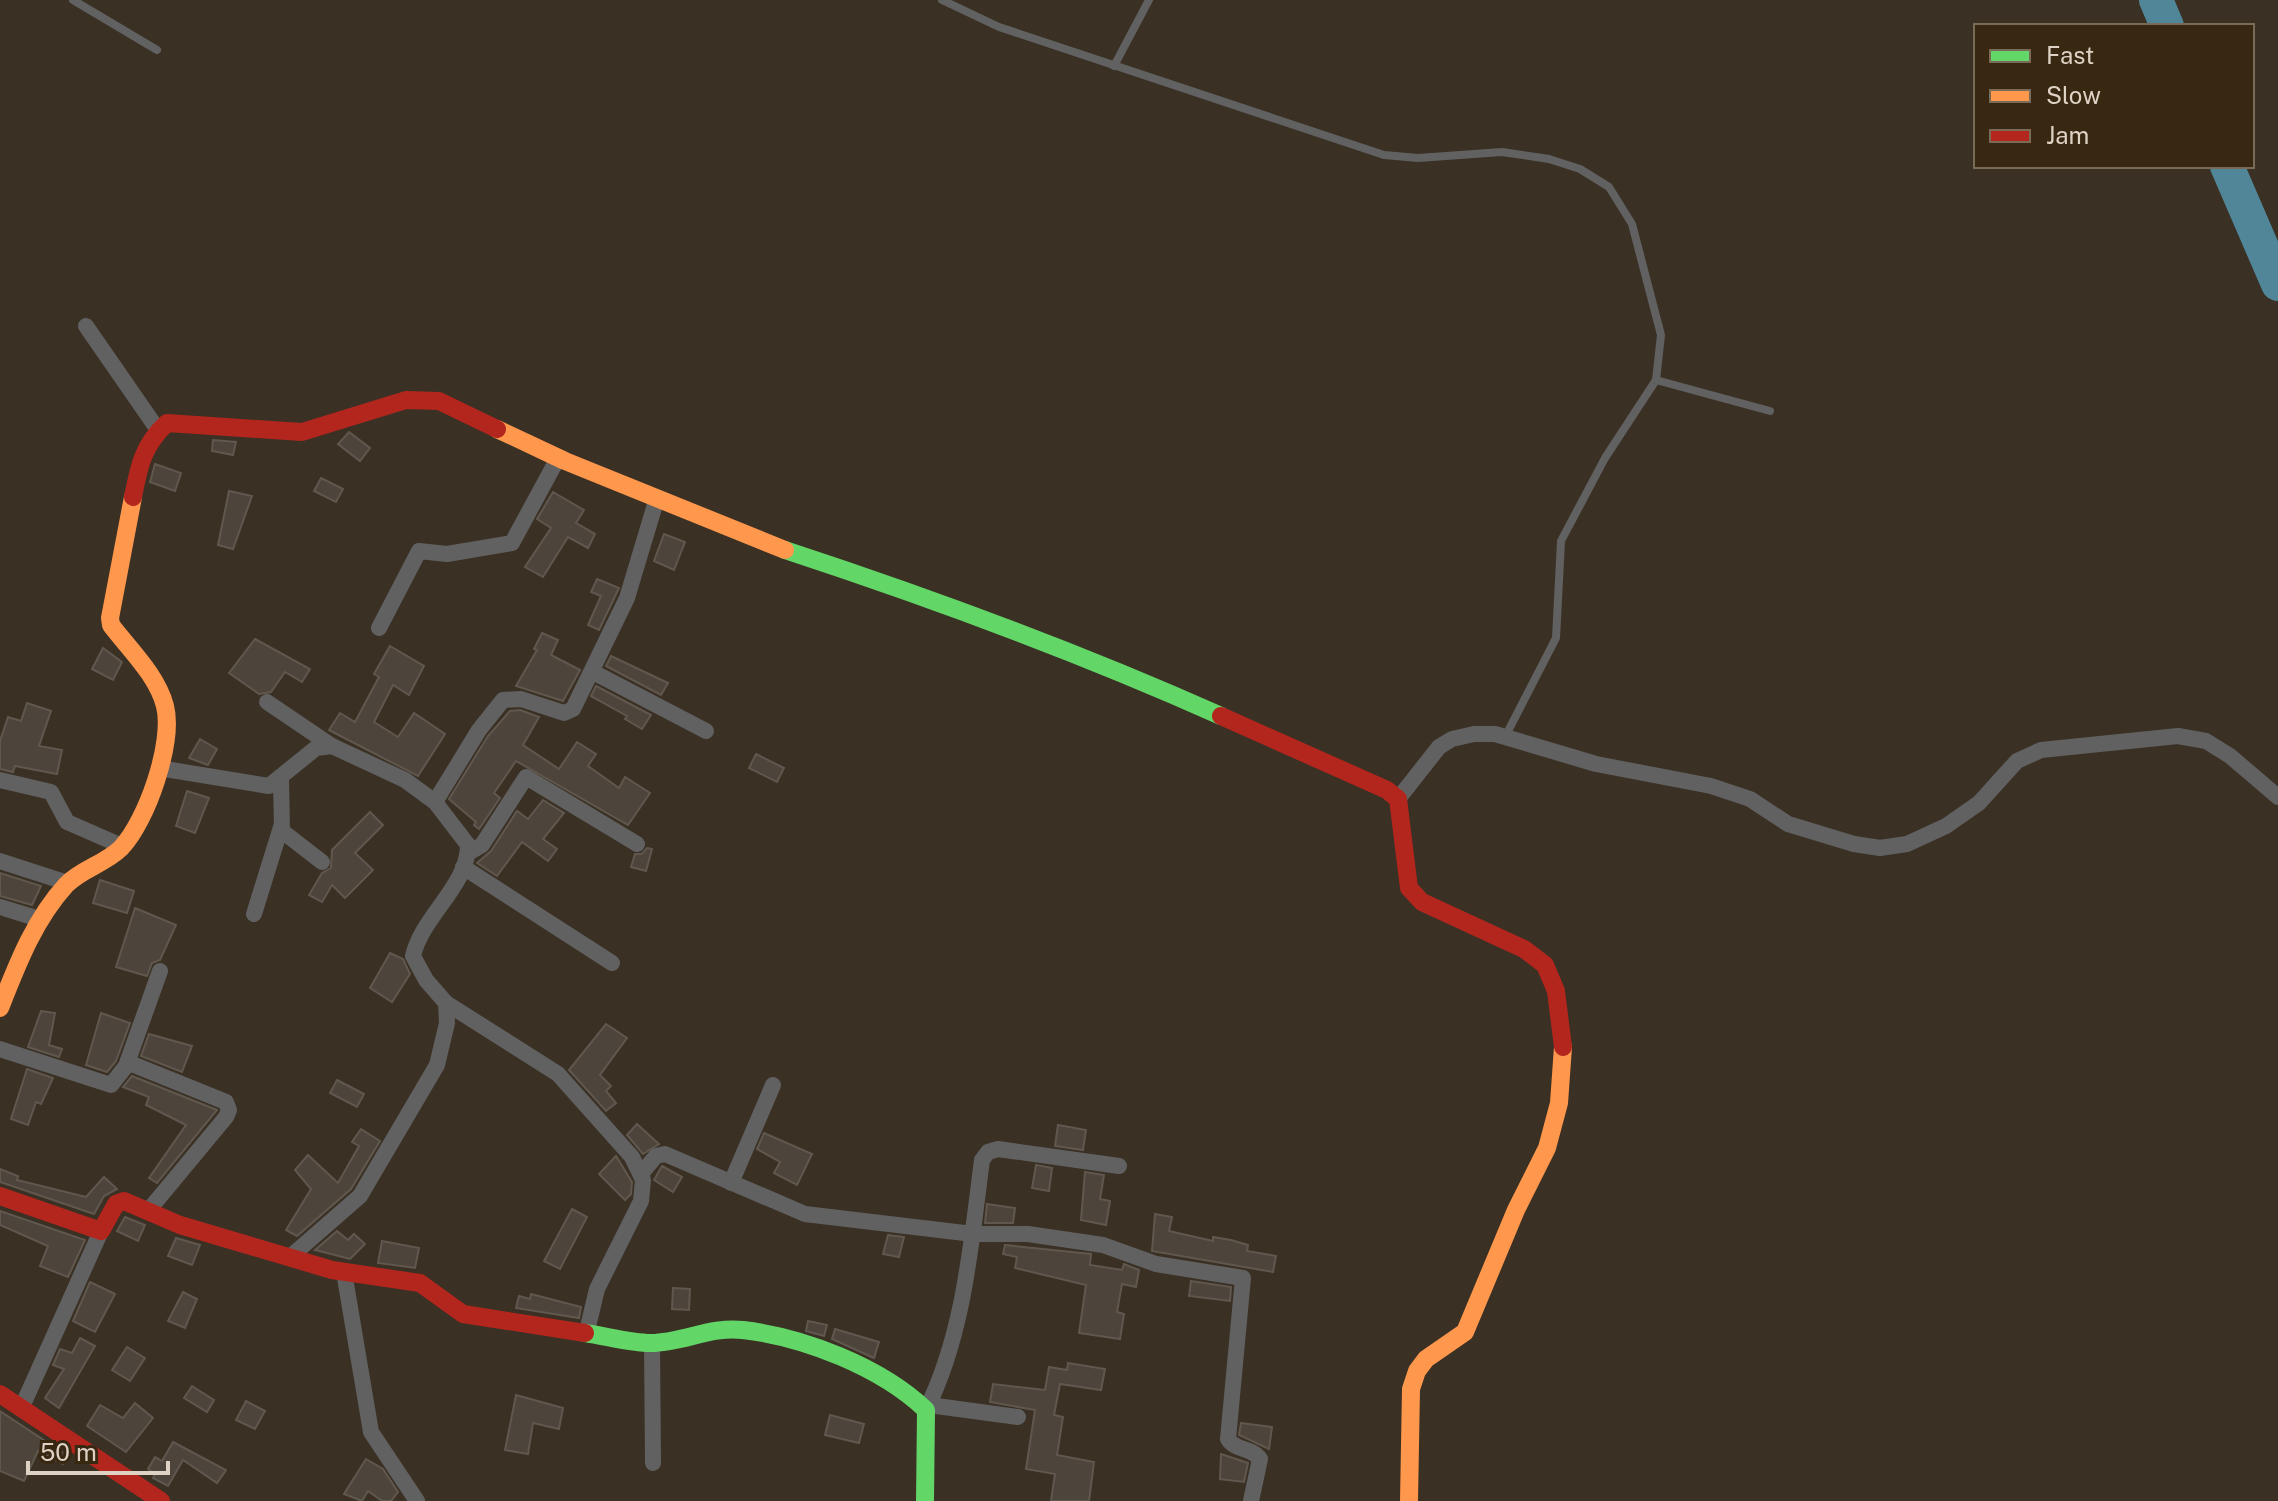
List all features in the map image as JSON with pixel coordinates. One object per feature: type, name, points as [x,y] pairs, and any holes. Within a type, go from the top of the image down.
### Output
[{"type":"street","points":[[86,326],[158,430]]},
{"type":"street","points":[[0,1008],[39,919],[68,883],[122,846],[149,800],[159,768],[166,707],[157,685],[111,625],[110,618],[140,458],[158,430],[167,423],[302,432],[406,400],[439,401],[558,458],[754,539],[969,611],[1117,669],[1387,790],[1398,799],[1409,888],[1422,902],[1524,949],[1545,965],[1556,991],[1564,1036],[1559,1103],[1547,1148],[1516,1210],[1465,1332],[1426,1359],[1417,1371],[1411,1389],[1409,1501]]},
{"type":"street","points":[[379,628],[419,551],[447,554],[512,543],[558,458]]},
{"type":"street","points":[[435,802],[479,730],[503,700],[521,699],[568,713],[593,672],[627,598],[657,498]]},
{"type":"street","points":[[593,672],[706,731]]},
{"type":"street","points":[[267,702],[332,746],[405,780],[435,802],[466,841],[465,860]]},
{"type":"street","points":[[1398,799],[1439,747],[1452,739],[1474,734],[1505,737],[1596,764],[1711,786],[1750,799],[1788,824],[1854,844],[1880,848],[1907,844],[1946,826],[1979,803],[2017,761],[2041,750],[2178,736],[2206,741],[2278,797]]},
{"type":"street","points":[[159,768],[269,786],[316,748],[332,746]]},
{"type":"street","points":[[587,1331],[597,1289],[641,1201],[644,1187],[641,1174],[632,1157],[558,1074],[446,1003],[426,980],[413,956],[421,934],[465,860],[482,845],[526,777],[637,844]]},
{"type":"street","points":[[254,914],[281,827],[281,779]]},
{"type":"street","points":[[0,780],[49,791],[67,822],[122,846]]},
{"type":"street","points":[[281,827],[322,862]]},
{"type":"street","points":[[465,860],[612,963]]},
{"type":"street","points":[[0,861],[68,883]]},
{"type":"street","points":[[0,907],[39,919]]},
{"type":"street","points":[[0,1049],[111,1085],[126,1066],[160,971]]},
{"type":"street","points":[[290,1257],[354,1202],[366,1187],[437,1065],[447,1023],[446,1003]]},
{"type":"street","points":[[126,1066],[132,1064],[218,1098],[228,1106],[226,1117],[148,1211]]},
{"type":"street","points":[[731,1183],[773,1085]]},
{"type":"street","points":[[930,1500],[927,1408],[945,1367],[973,1234],[982,1160],[988,1152],[998,1149],[1119,1166]]},
{"type":"street","points":[[641,1174],[656,1156],[665,1154],[805,1214],[973,1234],[1023,1234],[1103,1245],[1156,1264],[1243,1278],[1228,1439],[1232,1446],[1253,1452],[1260,1459],[1251,1501]]},
{"type":"street","points":[[0,1196],[101,1231]]},
{"type":"street","points":[[21,1409],[101,1231],[121,1201],[180,1225],[344,1272],[423,1284],[463,1314],[652,1343],[718,1330],[743,1330],[816,1348],[851,1361],[906,1391],[927,1408],[1018,1417]]},
{"type":"street","points":[[344,1272],[371,1432],[417,1501]]},
{"type":"street","points":[[652,1343],[653,1463]]},
{"type":"street","points":[[0,1394],[161,1501]]},
{"type":"lane","points":[[73,0],[157,50]]},
{"type":"lane","points":[[942,0],[999,27],[1384,155],[1418,158],[1502,152],[1549,159],[1580,169],[1609,187],[1632,224],[1661,335],[1656,380],[1568,522],[1558,558],[1556,638],[1505,737]]},
{"type":"lane","points":[[1114,66],[1149,0]]},
{"type":"lane","points":[[1656,380],[1770,411]]},
{"type":"building","points":[[349,432],[370,448],[360,461],[338,444]]},
{"type":"building","points":[[213,440],[236,442],[233,455],[212,451]]},
{"type":"building","points":[[155,464],[181,473],[175,491],[150,482]]},
{"type":"building","points":[[321,478],[343,489],[336,502],[314,491]]},
{"type":"building","points":[[229,491],[252,496],[233,549],[218,545]]},
{"type":"building","points":[[553,492],[584,510],[576,523],[595,534],[588,548],[568,537],[543,577],[525,567],[551,528],[537,519]]},
{"type":"building","points":[[664,534],[685,542],[674,570],[654,561]]},
{"type":"building","points":[[597,579],[619,588],[599,630],[588,625],[601,596],[591,592]]},
{"type":"building","points":[[542,633],[558,640],[551,655],[580,670],[563,701],[516,686],[537,650],[534,649]]},
{"type":"building","points":[[255,639],[310,669],[302,682],[285,672],[271,692],[259,694],[229,673]]},
{"type":"building","points":[[390,646],[424,666],[409,695],[393,685],[374,722],[398,737],[414,713],[445,734],[418,776],[329,730],[340,713],[355,722],[379,677],[374,674]]},
{"type":"building","points":[[103,648],[122,662],[113,680],[92,669]]},
{"type":"building","points":[[611,656],[668,683],[661,695],[606,666]]},
{"type":"building","points":[[596,686],[651,715],[642,729],[625,719],[627,716],[591,696]]},
{"type":"building","points":[[27,703],[51,711],[39,746],[62,750],[57,774],[15,766],[13,772],[0,769],[0,741],[8,717],[21,721]]},
{"type":"building","points":[[520,710],[539,717],[523,745],[559,769],[577,742],[596,754],[588,766],[619,788],[625,777],[650,793],[628,825],[516,761],[494,793],[500,798],[479,829],[474,825],[476,822],[449,799],[488,736],[510,711]]},
{"type":"building","points":[[200,739],[217,749],[208,765],[189,758]]},
{"type":"building","points":[[756,754],[784,768],[777,782],[749,768]]},
{"type":"building","points":[[187,791],[209,798],[195,833],[176,826]]},
{"type":"building","points":[[543,800],[564,813],[543,839],[557,849],[548,861],[522,842],[497,876],[477,863],[491,851],[517,811],[528,819]]},
{"type":"building","points":[[370,812],[383,825],[355,853],[373,870],[345,898],[332,885],[322,902],[309,895],[322,873],[331,868],[332,850]]},
{"type":"building","points":[[647,848],[652,849],[646,871],[631,867],[635,854],[642,854]]},
{"type":"building","points":[[0,873],[41,886],[32,905],[0,896]]},
{"type":"building","points":[[100,880],[134,891],[127,913],[93,903]]},
{"type":"building","points":[[135,908],[176,925],[160,960],[152,963],[147,976],[116,967]]},
{"type":"building","points":[[390,953],[403,959],[410,974],[392,1002],[370,988]]},
{"type":"building","points":[[41,1011],[55,1013],[49,1045],[62,1049],[59,1057],[28,1047]]},
{"type":"building","points":[[101,1013],[130,1023],[116,1061],[107,1072],[86,1065]]},
{"type":"building","points":[[606,1024],[627,1038],[600,1075],[611,1086],[606,1091],[616,1103],[606,1111],[569,1070]]},
{"type":"building","points":[[149,1034],[192,1046],[182,1072],[141,1056]]},
{"type":"building","points":[[27,1069],[53,1078],[41,1104],[36,1102],[28,1125],[11,1119]]},
{"type":"building","points":[[132,1076],[217,1110],[157,1183],[149,1178],[186,1125],[146,1105],[149,1097],[123,1087]]},
{"type":"building","points":[[337,1080],[364,1094],[357,1107],[330,1093]]},
{"type":"building","points":[[637,1124],[659,1144],[643,1154],[627,1135]]},
{"type":"building","points":[[1058,1125],[1086,1130],[1083,1150],[1055,1146]]},
{"type":"building","points":[[361,1129],[380,1141],[351,1189],[297,1236],[286,1230],[311,1189],[295,1170],[308,1155],[338,1183],[359,1146],[352,1142]]},
{"type":"building","points":[[764,1133],[812,1154],[797,1185],[774,1173],[780,1162],[757,1149]]},
{"type":"building","points":[[616,1156],[632,1182],[631,1194],[625,1200],[599,1174]]},
{"type":"building","points":[[1036,1165],[1052,1168],[1049,1191],[1032,1188]]},
{"type":"building","points":[[662,1166],[682,1177],[673,1192],[654,1180]]},
{"type":"building","points":[[0,1169],[18,1176],[17,1180],[86,1197],[104,1177],[117,1189],[104,1196],[94,1214],[0,1182]]},
{"type":"building","points":[[1085,1172],[1104,1175],[1100,1199],[1110,1201],[1106,1225],[1081,1220]]},
{"type":"building","points":[[987,1204],[1015,1208],[1013,1223],[985,1223]]},
{"type":"building","points":[[572,1209],[587,1217],[560,1269],[544,1261]]},
{"type":"building","points":[[0,1211],[85,1240],[68,1277],[40,1266],[48,1246],[0,1225]]},
{"type":"building","points":[[1155,1214],[1172,1217],[1169,1231],[1213,1241],[1213,1237],[1231,1240],[1248,1245],[1247,1251],[1276,1256],[1273,1272],[1152,1251]]},
{"type":"building","points":[[125,1217],[145,1225],[138,1241],[117,1231]]},
{"type":"building","points":[[337,1231],[348,1240],[354,1234],[365,1244],[350,1259],[315,1250]]},
{"type":"building","points":[[888,1235],[904,1237],[899,1257],[883,1254]]},
{"type":"building","points":[[176,1238],[200,1245],[192,1265],[168,1256]]},
{"type":"building","points":[[382,1241],[419,1248],[415,1268],[378,1263]]},
{"type":"building","points":[[1005,1245],[1091,1254],[1090,1265],[1122,1270],[1124,1264],[1139,1270],[1136,1287],[1122,1284],[1117,1312],[1124,1314],[1120,1339],[1079,1333],[1086,1285],[1015,1268],[1017,1257],[1003,1254]]},
{"type":"building","points":[[1191,1281],[1231,1287],[1230,1301],[1189,1296]]},
{"type":"building","points":[[90,1282],[115,1294],[95,1332],[73,1321]]},
{"type":"building","points":[[673,1288],[690,1289],[689,1310],[672,1309]]},
{"type":"building","points":[[183,1292],[197,1299],[185,1328],[168,1321]]},
{"type":"building","points":[[531,1294],[581,1307],[579,1318],[516,1308],[519,1296],[530,1299]]},
{"type":"building","points":[[808,1321],[827,1325],[824,1336],[806,1331]]},
{"type":"building","points":[[835,1329],[879,1342],[874,1358],[832,1339]]},
{"type":"building","points":[[80,1338],[95,1346],[59,1408],[45,1398],[64,1369],[53,1365],[60,1349],[72,1353]]},
{"type":"building","points":[[127,1347],[145,1358],[130,1381],[112,1370]]},
{"type":"building","points":[[1068,1363],[1105,1369],[1101,1390],[1060,1384],[1054,1415],[1063,1417],[1057,1455],[1094,1462],[1089,1501],[1051,1501],[1055,1474],[1026,1469],[1035,1410],[990,1402],[993,1384],[1045,1390],[1049,1367],[1067,1370]]},
{"type":"building","points":[[192,1386],[214,1400],[207,1412],[184,1398]]},
{"type":"building","points":[[516,1395],[563,1408],[559,1429],[533,1423],[528,1454],[505,1450]]},
{"type":"building","points":[[246,1401],[265,1411],[255,1429],[236,1420]]},
{"type":"building","points":[[135,1403],[153,1418],[126,1452],[87,1426],[100,1405],[123,1418]]},
{"type":"building","points":[[0,1411],[68,1456],[63,1464],[38,1451],[24,1481],[0,1471]]},
{"type":"building","points":[[830,1415],[864,1424],[859,1443],[825,1435]]},
{"type":"building","points":[[1241,1423],[1272,1427],[1269,1449],[1239,1435]]},
{"type":"building","points":[[173,1442],[226,1470],[217,1483],[183,1460],[168,1486],[153,1478],[155,1474],[148,1469],[155,1457],[162,1461]]},
{"type":"building","points":[[1221,1454],[1248,1463],[1244,1482],[1220,1479]]},
{"type":"building","points":[[366,1459],[383,1469],[398,1492],[391,1501],[382,1501],[368,1491],[362,1501],[344,1494]]},
{"type":"waterway","points":[[2156,0],[2166,24]]},
{"type":"waterway","points":[[2228,168],[2278,284]]},
{"type":"traffic: fast","points":[[785,550],[1005,627],[1221,716]]},
{"type":"traffic: fast","points":[[585,1333],[651,1343],[719,1330],[743,1330],[791,1339],[840,1356],[887,1380],[926,1410],[925,1501]]},
{"type":"traffic: slow","points":[[497,429],[565,461],[785,550]]},
{"type":"traffic: slow","points":[[0,1008],[27,944],[55,899],[72,879],[115,854],[131,836],[149,801],[162,760],[167,721],[161,695],[149,673],[111,625],[110,618],[133,497]]},
{"type":"traffic: slow","points":[[1409,1501],[1411,1389],[1417,1371],[1426,1359],[1465,1332],[1516,1210],[1547,1148],[1559,1103],[1563,1047]]},
{"type":"traffic: jam","points":[[133,497],[143,457],[152,439],[167,423],[302,432],[406,400],[439,401],[497,429]]},
{"type":"traffic: jam","points":[[1221,716],[1387,790],[1398,799],[1409,888],[1422,902],[1524,949],[1545,965],[1556,991],[1563,1047]]},
{"type":"traffic: jam","points":[[0,1196],[101,1231],[116,1204],[124,1201],[180,1225],[332,1270],[420,1283],[463,1314],[585,1333]]},
{"type":"traffic: jam","points":[[0,1394],[161,1501]]}]
